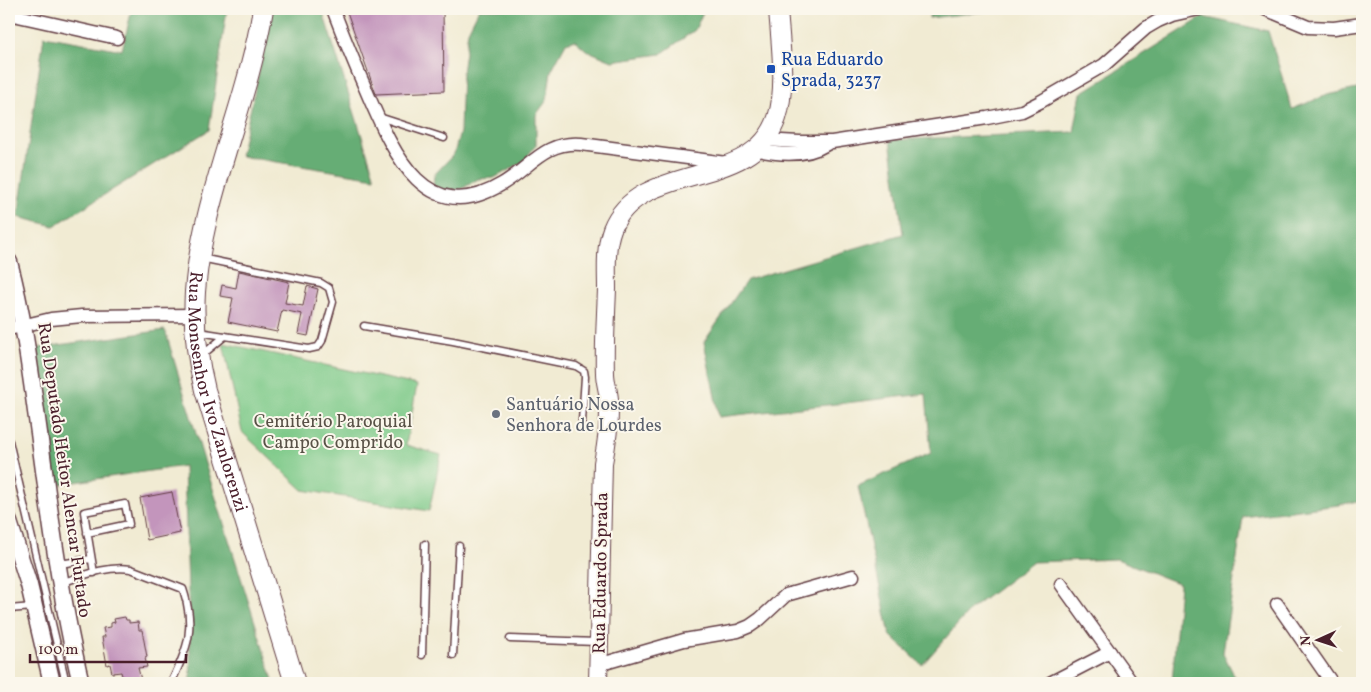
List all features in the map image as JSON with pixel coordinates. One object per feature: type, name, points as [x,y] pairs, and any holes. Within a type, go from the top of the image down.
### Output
[{"type":"main road","name":"Rua Monsenhor Ivo Zanlorenzi","points":[[263,9],[256,49],[207,221],[199,258],[195,323],[198,358],[205,390],[295,683]]},
{"type":"main road","name":"Rua Eduardo Sprada","points":[[598,683],[603,462],[608,437],[609,400],[605,373],[607,259],[611,231],[617,218],[626,207],[647,192],[730,164],[760,144],[777,118],[781,94],[778,9]]},
{"type":"street","points":[[333,9],[377,116],[395,153],[412,175],[443,196],[467,198],[490,191],[505,182],[541,154],[562,144],[581,144],[730,164]]},
{"type":"street","points":[[760,144],[832,142],[987,118],[1022,110],[1040,102],[1104,65],[1124,50],[1146,28],[1158,21],[1172,15],[1199,9]]},
{"type":"street","points":[[1265,9],[1308,27],[1334,28],[1362,24]]},
{"type":"street","points":[[9,14],[117,38]]},
{"type":"street","name":"Rua Deputado Heitor Alencar Furtado","points":[[9,262],[16,327],[56,562],[67,623],[81,683]]},
{"type":"street","points":[[16,327],[51,319],[82,316],[195,323]]},
{"type":"street","points":[[9,522],[25,570],[52,683]]},
{"type":"street","points":[[598,665],[677,642],[738,631],[760,619],[786,595],[853,576]]},
{"type":"street","points":[[1061,584],[1132,683]]},
{"type":"street","points":[[1277,604],[1332,683]]},
{"type":"street","points":[[1050,683],[1110,652]]},
{"type":"lane","points":[[377,116],[444,138]]},
{"type":"lane","points":[[195,323],[225,336],[309,349],[318,347],[322,341],[333,302],[329,288],[321,283],[199,258]]},
{"type":"lane","points":[[364,326],[453,341],[576,366],[584,371],[585,377],[582,421]]},
{"type":"lane","points":[[198,358],[225,336]]},
{"type":"lane","points":[[9,441],[66,683]]},
{"type":"lane","points":[[86,534],[129,524],[125,504],[84,512],[86,534],[94,573]]},
{"type":"lane","points":[[422,655],[425,544]]},
{"type":"lane","points":[[454,655],[459,546]]},
{"type":"lane","points":[[56,562],[66,563],[91,559]]},
{"type":"lane","points":[[60,583],[94,573],[123,568],[131,569],[183,589],[188,605],[189,638],[186,652],[171,683]]},
{"type":"lane","points":[[9,609],[34,607]]},
{"type":"lane","points":[[510,639],[599,642]]},
{"type":"green space","points":[[132,9],[227,9],[209,130],[54,226],[18,217],[44,36],[122,50]]},
{"type":"green space","points":[[273,9],[322,9],[375,178],[240,156]]},
{"type":"green space","points":[[479,9],[712,9],[703,12],[695,30],[661,54],[612,61],[586,50],[575,40],[566,43],[551,71],[547,100],[536,115],[536,145],[523,162],[494,178],[478,179],[460,190],[438,189],[433,187],[434,175],[454,154],[460,132],[462,73],[468,31]]},
{"type":"green space","points":[[930,9],[1007,9],[929,18]]},
{"type":"green space","points":[[1203,17],[1268,31],[1292,109],[1327,95],[1362,88],[1362,500],[1339,505],[1243,517],[1223,653],[1238,683],[1172,683],[1180,584],[1117,559],[1033,562],[971,609],[922,665],[890,635],[858,486],[931,453],[926,394],[719,417],[704,342],[747,280],[903,234],[890,140],[1074,132],[1081,93]]},
{"type":"green space","points":[[165,330],[274,683],[191,683],[184,466],[55,485],[37,348]]},
{"type":"green space","name":"Cemitério Paroquial Campo Comprido","points":[[223,343],[417,385],[406,445],[441,455],[429,511],[303,490],[242,432]]},
{"type":"building","points":[[346,9],[443,9],[444,91],[376,94]]},
{"type":"building","points":[[239,271],[289,282],[285,303],[303,306],[307,286],[318,289],[308,336],[298,334],[302,314],[282,310],[277,332],[228,322],[233,298],[220,296],[222,285],[236,288]]},
{"type":"building","points":[[172,492],[180,533],[147,540],[140,498]]},
{"type":"building","points":[[125,617],[126,620],[129,620],[129,623],[138,622],[139,630],[142,630],[147,667],[138,668],[141,680],[138,683],[124,683],[121,672],[112,673],[110,664],[107,665],[102,637],[105,637],[103,628],[111,627],[111,623],[115,622],[114,619]]},
{"type":"place","name":"Rua Eduardo Sprada, 3237","points":[[771,69]]},
{"type":"place","name":"Santuário Nossa Senhora de Lourdes","points":[[496,414]]}]
